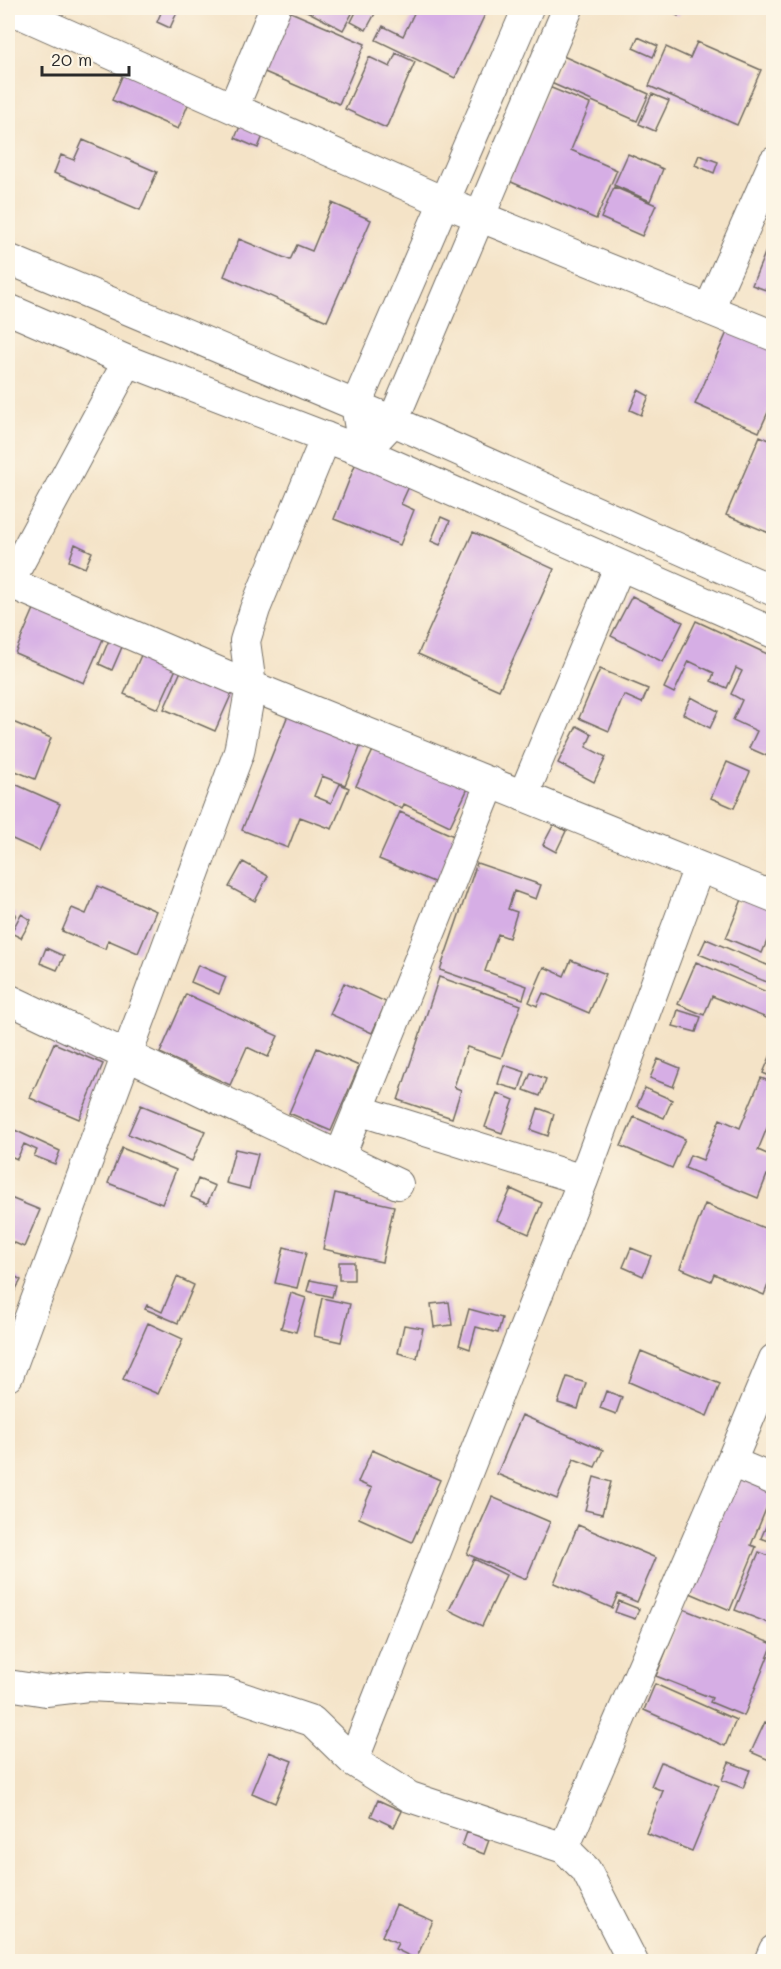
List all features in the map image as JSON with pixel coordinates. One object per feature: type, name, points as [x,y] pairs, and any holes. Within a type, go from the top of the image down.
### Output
[{"type":"street","points":[[234,106],[275,8]]},
{"type":"street","points":[[364,452],[356,405],[528,8]]},
{"type":"street","points":[[364,452],[393,421],[568,8]]},
{"type":"street","points":[[18,9],[444,202],[774,336]]},
{"type":"street","points":[[709,309],[774,162]]},
{"type":"street","points":[[8,259],[393,421],[774,591]]},
{"type":"street","points":[[8,309],[128,361],[364,452],[774,633]]},
{"type":"street","points":[[128,361],[8,583],[251,686],[774,897]]},
{"type":"street","points":[[8,1376],[239,752],[251,686],[245,641],[255,609],[326,437]]},
{"type":"street","points":[[523,796],[620,565]]},
{"type":"street","points":[[340,1156],[490,782]]},
{"type":"street","points":[[353,1761],[583,1180],[699,867]]},
{"type":"street","points":[[8,999],[398,1184]]},
{"type":"street","points":[[358,1110],[583,1180]]},
{"type":"street","points":[[564,1848],[774,1359]]},
{"type":"street","points":[[731,1462],[774,1480]]},
{"type":"street","points":[[8,1685],[46,1691],[88,1686],[228,1693],[312,1721],[353,1761],[410,1797],[564,1848],[586,1870],[633,1962]]},
{"type":"street","points":[[769,1962],[774,1950]]},
{"type":"building","points":[[163,8],[179,8],[170,28],[157,22]]},
{"type":"building","points":[[301,8],[355,8],[343,30]]},
{"type":"building","points":[[358,8],[378,8],[366,30],[351,22]]},
{"type":"building","points":[[412,8],[488,8],[455,78],[376,40],[383,26],[403,36],[416,9]]},
{"type":"building","points":[[671,8],[682,8],[678,16],[669,11]]},
{"type":"building","points":[[286,10],[365,44],[339,104],[260,70]]},
{"type":"building","points":[[638,37],[658,46],[653,57],[633,48]]},
{"type":"building","points":[[697,42],[761,70],[737,125],[649,86],[666,47],[690,58]]},
{"type":"building","points":[[396,53],[415,62],[386,128],[345,109],[369,57],[390,67]]},
{"type":"building","points":[[563,56],[649,94],[637,121],[551,83]]},
{"type":"building","points":[[129,60],[195,88],[178,129],[112,100]]},
{"type":"building","points":[[549,87],[590,104],[571,150],[617,170],[596,219],[509,181]]},
{"type":"building","points":[[652,94],[669,101],[655,131],[639,124]]},
{"type":"building","points":[[244,117],[267,126],[258,148],[235,138]]},
{"type":"building","points":[[83,140],[157,172],[140,210],[54,173],[61,155],[74,160]]},
{"type":"building","points":[[628,154],[663,169],[650,201],[614,185]]},
{"type":"building","points":[[699,155],[718,162],[714,173],[695,165]]},
{"type":"building","points":[[614,187],[656,205],[642,236],[601,218]]},
{"type":"building","points":[[332,203],[371,220],[327,321],[224,276],[239,239],[290,260],[297,245],[312,251]]},
{"type":"building","points":[[774,231],[774,293],[752,285]]},
{"type":"building","points":[[732,321],[774,340],[774,399],[759,432],[695,404]]},
{"type":"building","points":[[638,390],[649,396],[641,415],[630,410]]},
{"type":"building","points":[[760,436],[774,442],[774,535],[726,515]]},
{"type":"building","points":[[357,460],[411,482],[401,504],[414,510],[400,545],[334,519]]},
{"type":"building","points":[[441,517],[450,521],[440,545],[431,541]]},
{"type":"building","points":[[473,532],[554,569],[499,690],[418,654]]},
{"type":"building","points":[[75,544],[92,552],[85,568],[69,561]]},
{"type":"building","points":[[632,596],[683,622],[663,662],[611,636]]},
{"type":"building","points":[[37,602],[106,632],[84,683],[15,653]]},
{"type":"building","points":[[696,621],[774,657],[774,759],[749,748],[757,731],[733,720],[742,700],[731,694],[742,671],[736,668],[727,688],[711,681],[714,673],[689,661],[674,693],[664,688]]},
{"type":"building","points":[[112,633],[125,640],[112,670],[99,664]]},
{"type":"building","points":[[145,646],[179,662],[158,709],[124,694]]},
{"type":"building","points":[[185,662],[236,684],[215,731],[164,709]]},
{"type":"building","points":[[600,669],[648,689],[642,703],[624,695],[609,731],[579,718]]},
{"type":"building","points":[[691,697],[718,711],[710,728],[683,714]]},
{"type":"building","points":[[292,705],[365,735],[345,785],[322,776],[314,796],[331,803],[340,784],[349,788],[332,829],[300,817],[288,848],[242,830]]},
{"type":"building","points":[[8,720],[51,738],[35,779],[8,768]]},
{"type":"building","points":[[577,726],[592,734],[586,747],[606,757],[594,782],[558,763]]},
{"type":"building","points":[[378,740],[470,784],[450,826],[404,804],[402,809],[356,786]]},
{"type":"building","points":[[727,762],[750,772],[734,808],[711,798]]},
{"type":"building","points":[[774,765],[774,779],[768,777]]},
{"type":"building","points":[[8,781],[60,804],[39,851],[8,837]]},
{"type":"building","points":[[400,812],[456,837],[436,883],[379,859]]},
{"type":"building","points":[[554,824],[566,831],[556,852],[543,845]]},
{"type":"building","points":[[243,862],[268,876],[255,901],[229,887]]},
{"type":"building","points":[[477,863],[541,885],[536,899],[514,891],[508,909],[517,912],[509,938],[498,934],[485,971],[527,986],[523,999],[440,970]]},
{"type":"building","points":[[98,886],[156,911],[138,953],[108,940],[105,949],[62,931],[72,908],[86,914]]},
{"type":"building","points":[[743,897],[774,910],[774,924],[762,953],[726,938]]},
{"type":"building","points":[[8,910],[16,914],[8,931]]},
{"type":"building","points":[[21,914],[31,920],[21,938],[11,933]]},
{"type":"building","points":[[706,939],[774,968],[774,985],[699,954]]},
{"type":"building","points":[[46,948],[64,956],[57,970],[40,963]]},
{"type":"building","points":[[571,960],[606,974],[589,1013],[543,993],[537,1006],[529,1002],[544,967],[564,976]]},
{"type":"building","points":[[696,962],[774,995],[774,1021],[712,996],[704,1015],[678,1004]]},
{"type":"building","points":[[198,965],[226,977],[219,994],[191,982]]},
{"type":"building","points":[[439,977],[521,1005],[501,1058],[467,1047],[454,1087],[461,1090],[452,1118],[398,1100]]},
{"type":"building","points":[[344,983],[386,1002],[372,1033],[330,1014]]},
{"type":"building","points":[[186,994],[278,1036],[268,1057],[247,1047],[230,1085],[160,1053]]},
{"type":"building","points":[[678,1010],[701,1017],[696,1032],[673,1026]]},
{"type":"building","points":[[54,1043],[103,1064],[79,1119],[30,1098]]},
{"type":"building","points":[[317,1048],[359,1066],[331,1131],[289,1113]]},
{"type":"building","points":[[774,1050],[774,1078],[763,1073]]},
{"type":"building","points":[[658,1059],[680,1068],[673,1087],[650,1078]]},
{"type":"building","points":[[504,1065],[525,1072],[519,1090],[498,1084]]},
{"type":"building","points":[[531,1073],[546,1079],[540,1096],[524,1090]]},
{"type":"building","points":[[761,1078],[774,1083],[774,1131],[767,1128],[758,1150],[774,1157],[774,1178],[767,1175],[758,1198],[685,1168],[690,1155],[703,1160],[720,1119],[740,1128]]},
{"type":"building","points":[[645,1088],[672,1100],[664,1118],[637,1106]]},
{"type":"building","points":[[497,1093],[514,1100],[502,1133],[485,1127]]},
{"type":"building","points":[[141,1105],[205,1131],[192,1161],[128,1134]]},
{"type":"building","points":[[538,1108],[554,1114],[548,1136],[531,1130]]},
{"type":"building","points":[[634,1117],[685,1139],[672,1168],[621,1146]]},
{"type":"building","points":[[8,1127],[60,1151],[55,1164],[34,1156],[37,1150],[24,1144],[17,1159],[8,1155]]},
{"type":"building","points":[[122,1148],[176,1170],[162,1204],[108,1183]]},
{"type":"building","points":[[235,1149],[258,1154],[249,1189],[226,1183]]},
{"type":"building","points":[[198,1179],[215,1186],[207,1204],[191,1197]]},
{"type":"building","points":[[511,1189],[542,1203],[529,1234],[497,1220]]},
{"type":"building","points":[[335,1193],[394,1206],[382,1262],[323,1249]]},
{"type":"building","points":[[8,1197],[40,1210],[24,1247],[8,1240]]},
{"type":"building","points":[[705,1204],[774,1232],[774,1270],[764,1295],[714,1274],[711,1281],[680,1268]]},
{"type":"building","points":[[284,1247],[306,1253],[297,1288],[275,1283]]},
{"type":"building","points":[[631,1248],[651,1256],[643,1276],[623,1267]]},
{"type":"building","points":[[339,1262],[354,1262],[354,1280],[339,1280]]},
{"type":"building","points":[[8,1272],[21,1280],[8,1303]]},
{"type":"building","points":[[177,1277],[194,1285],[178,1323],[145,1309],[147,1305],[162,1312]]},
{"type":"building","points":[[310,1280],[335,1285],[332,1297],[307,1291]]},
{"type":"building","points":[[291,1293],[306,1298],[296,1332],[281,1328]]},
{"type":"building","points":[[322,1298],[350,1304],[341,1342],[314,1336]]},
{"type":"building","points":[[449,1302],[452,1325],[434,1327],[431,1304]]},
{"type":"building","points":[[469,1309],[502,1318],[498,1333],[476,1327],[470,1349],[459,1345]]},
{"type":"building","points":[[148,1323],[183,1339],[158,1394],[123,1379]]},
{"type":"building","points":[[404,1325],[423,1328],[417,1358],[398,1353]]},
{"type":"building","points":[[641,1351],[720,1384],[707,1416],[629,1382]]},
{"type":"building","points":[[567,1377],[586,1383],[578,1409],[558,1403]]},
{"type":"building","points":[[606,1391],[622,1397],[616,1414],[600,1408]]},
{"type":"building","points":[[522,1415],[603,1450],[595,1467],[574,1459],[557,1499],[497,1474]]},
{"type":"building","points":[[372,1450],[440,1480],[412,1542],[359,1518],[372,1488],[358,1482]]},
{"type":"building","points":[[741,1469],[774,1490],[751,1545],[756,1547],[730,1610],[690,1593]]},
{"type":"building","points":[[594,1477],[611,1482],[602,1514],[585,1510]]},
{"type":"building","points":[[492,1497],[550,1522],[526,1579],[467,1554]]},
{"type":"building","points":[[774,1508],[774,1543],[761,1538]]},
{"type":"building","points":[[578,1525],[656,1558],[637,1602],[618,1594],[612,1608],[554,1583]]},
{"type":"building","points":[[759,1552],[774,1558],[774,1618],[771,1624],[735,1610]]},
{"type":"building","points":[[474,1559],[506,1575],[482,1626],[449,1610]]},
{"type":"building","points":[[619,1601],[639,1609],[635,1619],[615,1612]]},
{"type":"building","points":[[683,1609],[773,1644],[744,1716],[710,1702],[712,1698],[656,1676]]},
{"type":"building","points":[[655,1684],[736,1720],[725,1746],[644,1710]]},
{"type":"building","points":[[765,1722],[774,1726],[774,1762],[751,1752]]},
{"type":"building","points":[[269,1752],[292,1761],[275,1803],[252,1793]]},
{"type":"building","points":[[661,1762],[719,1786],[692,1851],[646,1833],[663,1791],[651,1786]]},
{"type":"building","points":[[729,1762],[750,1770],[743,1788],[722,1780]]},
{"type":"building","points":[[378,1800],[402,1811],[394,1827],[371,1816]]},
{"type":"building","points":[[467,1832],[489,1840],[484,1854],[462,1846]]},
{"type":"building","points":[[396,1905],[433,1921],[416,1959],[395,1949],[398,1943],[382,1936]]}]
